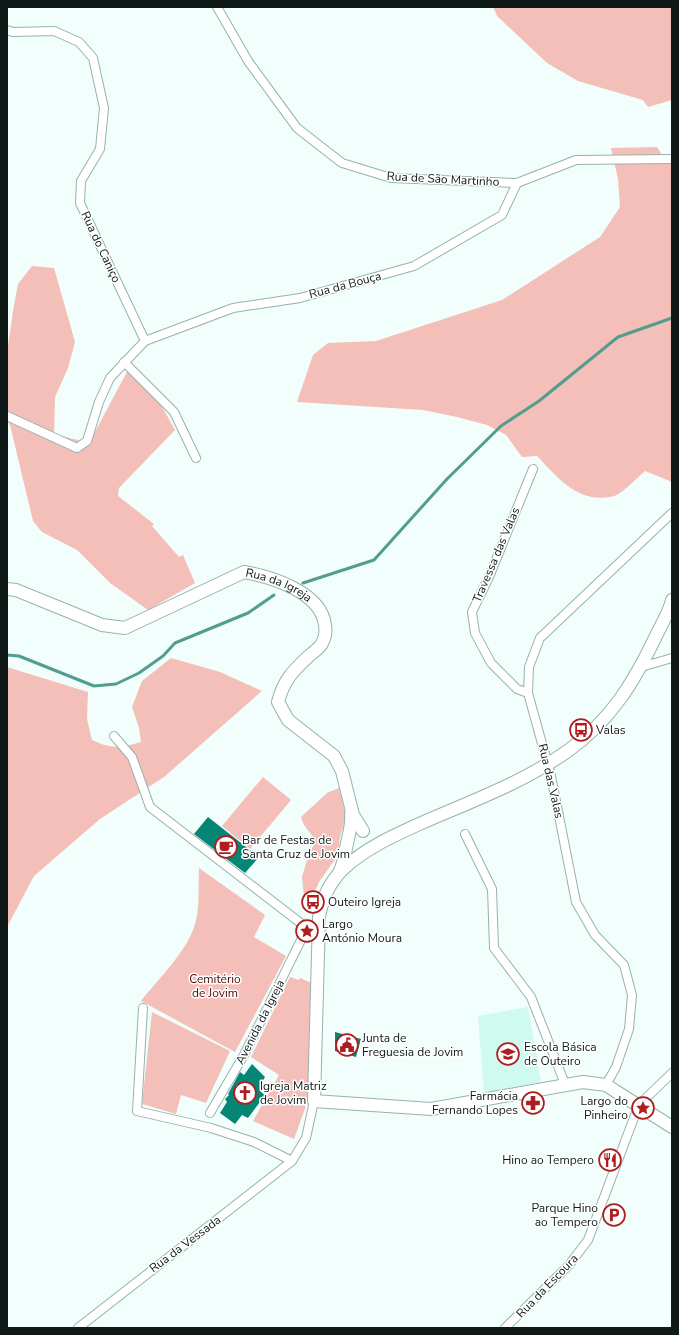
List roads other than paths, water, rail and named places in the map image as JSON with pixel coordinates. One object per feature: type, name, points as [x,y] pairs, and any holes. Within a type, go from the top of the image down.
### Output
[{"type":"street","name":"Rua de São Martinho","points":[[217,7],[248,61],[296,128],[342,163],[391,178],[517,183],[576,160],[672,159]]},
{"type":"street","name":"Rua do Caniço","points":[[7,30],[13,32],[54,31],[79,42],[93,58],[104,108],[100,149],[81,181],[80,203],[145,341]]},
{"type":"street","name":"Rua da Bouça","points":[[145,341],[233,308],[300,298],[414,266],[502,215],[517,183]]},
{"type":"street","points":[[7,416],[77,448],[88,441],[99,402],[110,378],[145,341]]},
{"type":"street","points":[[124,362],[174,412],[196,458]]},
{"type":"street","name":"Travessa das Valas","points":[[528,693],[517,689],[491,663],[475,633],[472,612],[489,577],[533,469]]},
{"type":"street","name":"Rua das Valas","points":[[606,1085],[616,1067],[629,1029],[632,995],[624,965],[594,935],[576,902],[548,763],[528,693],[529,667],[540,638],[672,513]]},
{"type":"street","name":"Rua da Igreja","points":[[7,590],[16,590],[102,625],[125,628],[244,572],[287,584],[312,600],[324,616],[326,632],[322,644],[289,675],[282,687],[278,702],[288,720],[334,756],[342,772],[352,822],[345,858],[338,874]]},
{"type":"street","points":[[143,1008],[137,1111],[171,1117],[218,1130],[254,1142],[292,1161],[306,1138],[314,1101],[321,907],[323,899],[338,874],[366,852],[394,836],[510,784],[548,763],[569,750],[594,730],[622,699],[641,667],[672,600]]},
{"type":"street","points":[[641,667],[672,658]]},
{"type":"street","points":[[114,736],[132,757],[150,806],[307,928],[319,931]]},
{"type":"street","name":"Rua da Igreja","points":[[350,806],[356,822],[366,833]]},
{"type":"street","points":[[366,833],[372,843],[366,852],[354,854],[348,840],[355,831],[366,833],[380,840],[394,836]]},
{"type":"street","points":[[465,834],[492,889],[494,948],[531,997],[565,1084]]},
{"type":"street","name":"Avenida da Igreja","points":[[210,1113],[244,1055],[307,928]]},
{"type":"street","points":[[638,1107],[672,1073]]},
{"type":"street","points":[[314,1101],[431,1109],[582,1082],[606,1085],[638,1107],[672,1127]]},
{"type":"street","name":"Rua da Escoura","points":[[505,1328],[569,1265],[588,1240],[638,1107]]},
{"type":"street","name":"Rua da Vessada","points":[[78,1328],[292,1161]]},
{"type":"waterway","points":[[303,583],[374,560],[447,479],[501,426],[539,401],[618,337],[672,318]]},
{"type":"waterway","points":[[7,655],[19,656],[94,686],[116,684],[139,673],[163,656],[175,643],[248,613],[274,595]]},
{"type":"place","name":"Valas","points":[[581,730]]},
{"type":"place","name":"Bar de Festas de Santa Cruz de Jovim","points":[[226,847]]},
{"type":"place","name":"Outeiro Igreja","points":[[313,902]]},
{"type":"place","name":"Largo António Moura","points":[[307,931]]},
{"type":"place","name":"Junta de Freguesia de Jovim","points":[[347,1045]]},
{"type":"place","name":"Escola Básica de Outeiro","points":[[508,1054]]},
{"type":"place","name":"Igreja Matriz de Jovim","points":[[245,1093]]},
{"type":"place","name":"Farmácia Fernando Lopes","points":[[533,1103]]},
{"type":"place","name":"Largo do Pinheiro","points":[[643,1108]]},
{"type":"place","name":"Hino ao Tempero","points":[[610,1160]]},
{"type":"place","name":"Parque Hino ao Tempero","points":[[614,1215]]},
{"type":"park label","name":"Cemitério de Jovim","points":[[215,986]]}]
